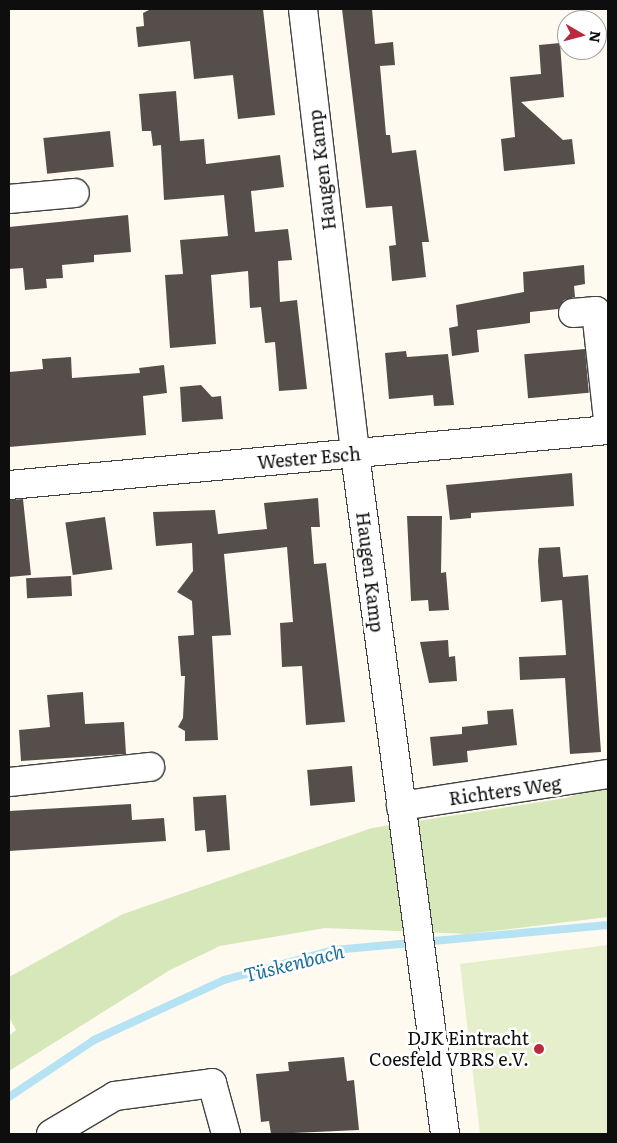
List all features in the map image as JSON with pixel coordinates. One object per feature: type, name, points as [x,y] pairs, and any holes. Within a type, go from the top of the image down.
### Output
[{"type":"street","name":"Haugen Kamp","points":[[302,9],[355,454],[445,1134]]},
{"type":"street","points":[[9,199],[74,193]]},
{"type":"street","points":[[573,313],[596,311],[608,419]]},
{"type":"street","name":"Wester Esch","points":[[9,485],[608,430]]},
{"type":"street","points":[[9,782],[150,767]]},
{"type":"street","name":"Richters Weg","points":[[401,806],[608,774]]},
{"type":"street","points":[[51,1134],[115,1096],[212,1083],[226,1134]]},
{"type":"green space","points":[[608,784],[608,917],[468,934],[325,928],[220,946],[170,970],[9,1071],[9,1036],[16,1030],[9,1017],[9,977],[123,914],[372,828],[566,798]]},
{"type":"green space","name":"DJK Eintracht Coesfeld VBRS e.V.","points":[[608,945],[608,1134],[480,1134],[460,964]]},
{"type":"building","points":[[151,9],[263,9],[275,115],[238,119],[233,75],[194,79],[190,41],[138,47],[136,27],[144,26],[143,13]]},
{"type":"building","points":[[342,9],[372,9],[375,44],[393,42],[395,65],[380,66],[386,135],[390,135],[392,153],[416,150],[429,242],[422,242],[426,277],[392,281],[389,246],[396,245],[392,206],[366,208]]},
{"type":"building","points":[[557,43],[557,60],[561,60],[564,97],[521,102],[563,140],[572,139],[575,164],[504,171],[501,139],[515,137],[510,77],[541,74],[539,45]]},
{"type":"building","points":[[176,91],[180,141],[204,139],[206,164],[280,155],[284,187],[251,191],[255,232],[288,229],[292,260],[278,261],[280,302],[297,300],[307,389],[279,391],[275,342],[265,343],[261,307],[250,308],[248,271],[211,275],[216,344],[170,348],[165,275],[183,274],[180,240],[228,236],[224,195],[164,200],[161,145],[153,146],[151,131],[142,131],[139,94]]},
{"type":"building","points":[[110,131],[114,167],[47,174],[43,138]]},
{"type":"building","points":[[128,215],[131,252],[94,255],[94,262],[62,265],[63,278],[46,279],[47,288],[25,290],[23,268],[9,269],[9,227]]},
{"type":"building","points":[[584,265],[585,284],[574,286],[575,297],[564,300],[558,309],[530,312],[530,323],[477,330],[479,352],[452,356],[449,328],[458,326],[456,305],[524,292],[523,272]]},
{"type":"building","points":[[585,349],[589,393],[528,398],[524,354]]},
{"type":"building","points":[[406,351],[407,357],[448,354],[454,405],[434,406],[433,395],[389,399],[385,353]]},
{"type":"building","points":[[71,357],[72,378],[140,373],[139,368],[164,365],[167,393],[143,396],[146,435],[9,447],[9,372],[43,369],[42,359]]},
{"type":"building","points":[[201,385],[212,397],[221,396],[223,419],[182,422],[180,387]]},
{"type":"building","points":[[572,473],[574,506],[471,513],[471,518],[450,520],[446,485]]},
{"type":"building","points":[[318,498],[320,527],[311,527],[314,564],[326,563],[345,722],[306,725],[302,666],[282,667],[280,623],[293,622],[287,547],[224,554],[231,635],[212,636],[218,740],[185,741],[185,731],[178,727],[183,718],[185,676],[181,676],[178,636],[194,635],[192,601],[177,592],[193,571],[192,543],[156,546],[153,512],[215,510],[218,534],[267,529],[264,503]]},
{"type":"building","points":[[23,499],[31,575],[9,577],[9,500]]},
{"type":"building","points":[[407,516],[442,516],[441,573],[446,572],[449,610],[429,611],[428,600],[411,601]]},
{"type":"building","points":[[105,517],[112,569],[73,575],[65,523]]},
{"type":"building","points":[[560,547],[563,577],[588,575],[601,752],[570,754],[565,678],[520,680],[519,657],[566,655],[562,600],[541,602],[538,561],[539,548]]},
{"type":"building","points":[[71,576],[72,596],[27,598],[26,578]]},
{"type":"building","points":[[448,640],[449,657],[455,656],[457,681],[429,683],[420,642]]},
{"type":"building","points":[[83,692],[85,724],[124,722],[126,754],[21,761],[19,730],[50,727],[47,695]]},
{"type":"building","points":[[513,709],[517,745],[467,751],[468,762],[433,766],[430,737],[462,734],[462,727],[488,724],[487,711]]},
{"type":"building","points":[[352,766],[355,802],[310,806],[307,770]]},
{"type":"building","points":[[226,795],[230,850],[207,852],[205,830],[195,831],[193,797]]},
{"type":"building","points":[[131,804],[132,820],[164,818],[166,841],[9,851],[9,811]]},
{"type":"building","points":[[344,1057],[347,1081],[354,1080],[359,1130],[271,1134],[269,1121],[261,1122],[256,1074],[289,1071],[288,1062]]},
{"type":"waterway","name":"Tüskenbach","points":[[9,1097],[94,1040],[224,980],[334,950],[608,925]]},
{"type":"place","name":"DJK Eintracht Coesfeld VBRS e.V.","points":[[539,1049]]}]
